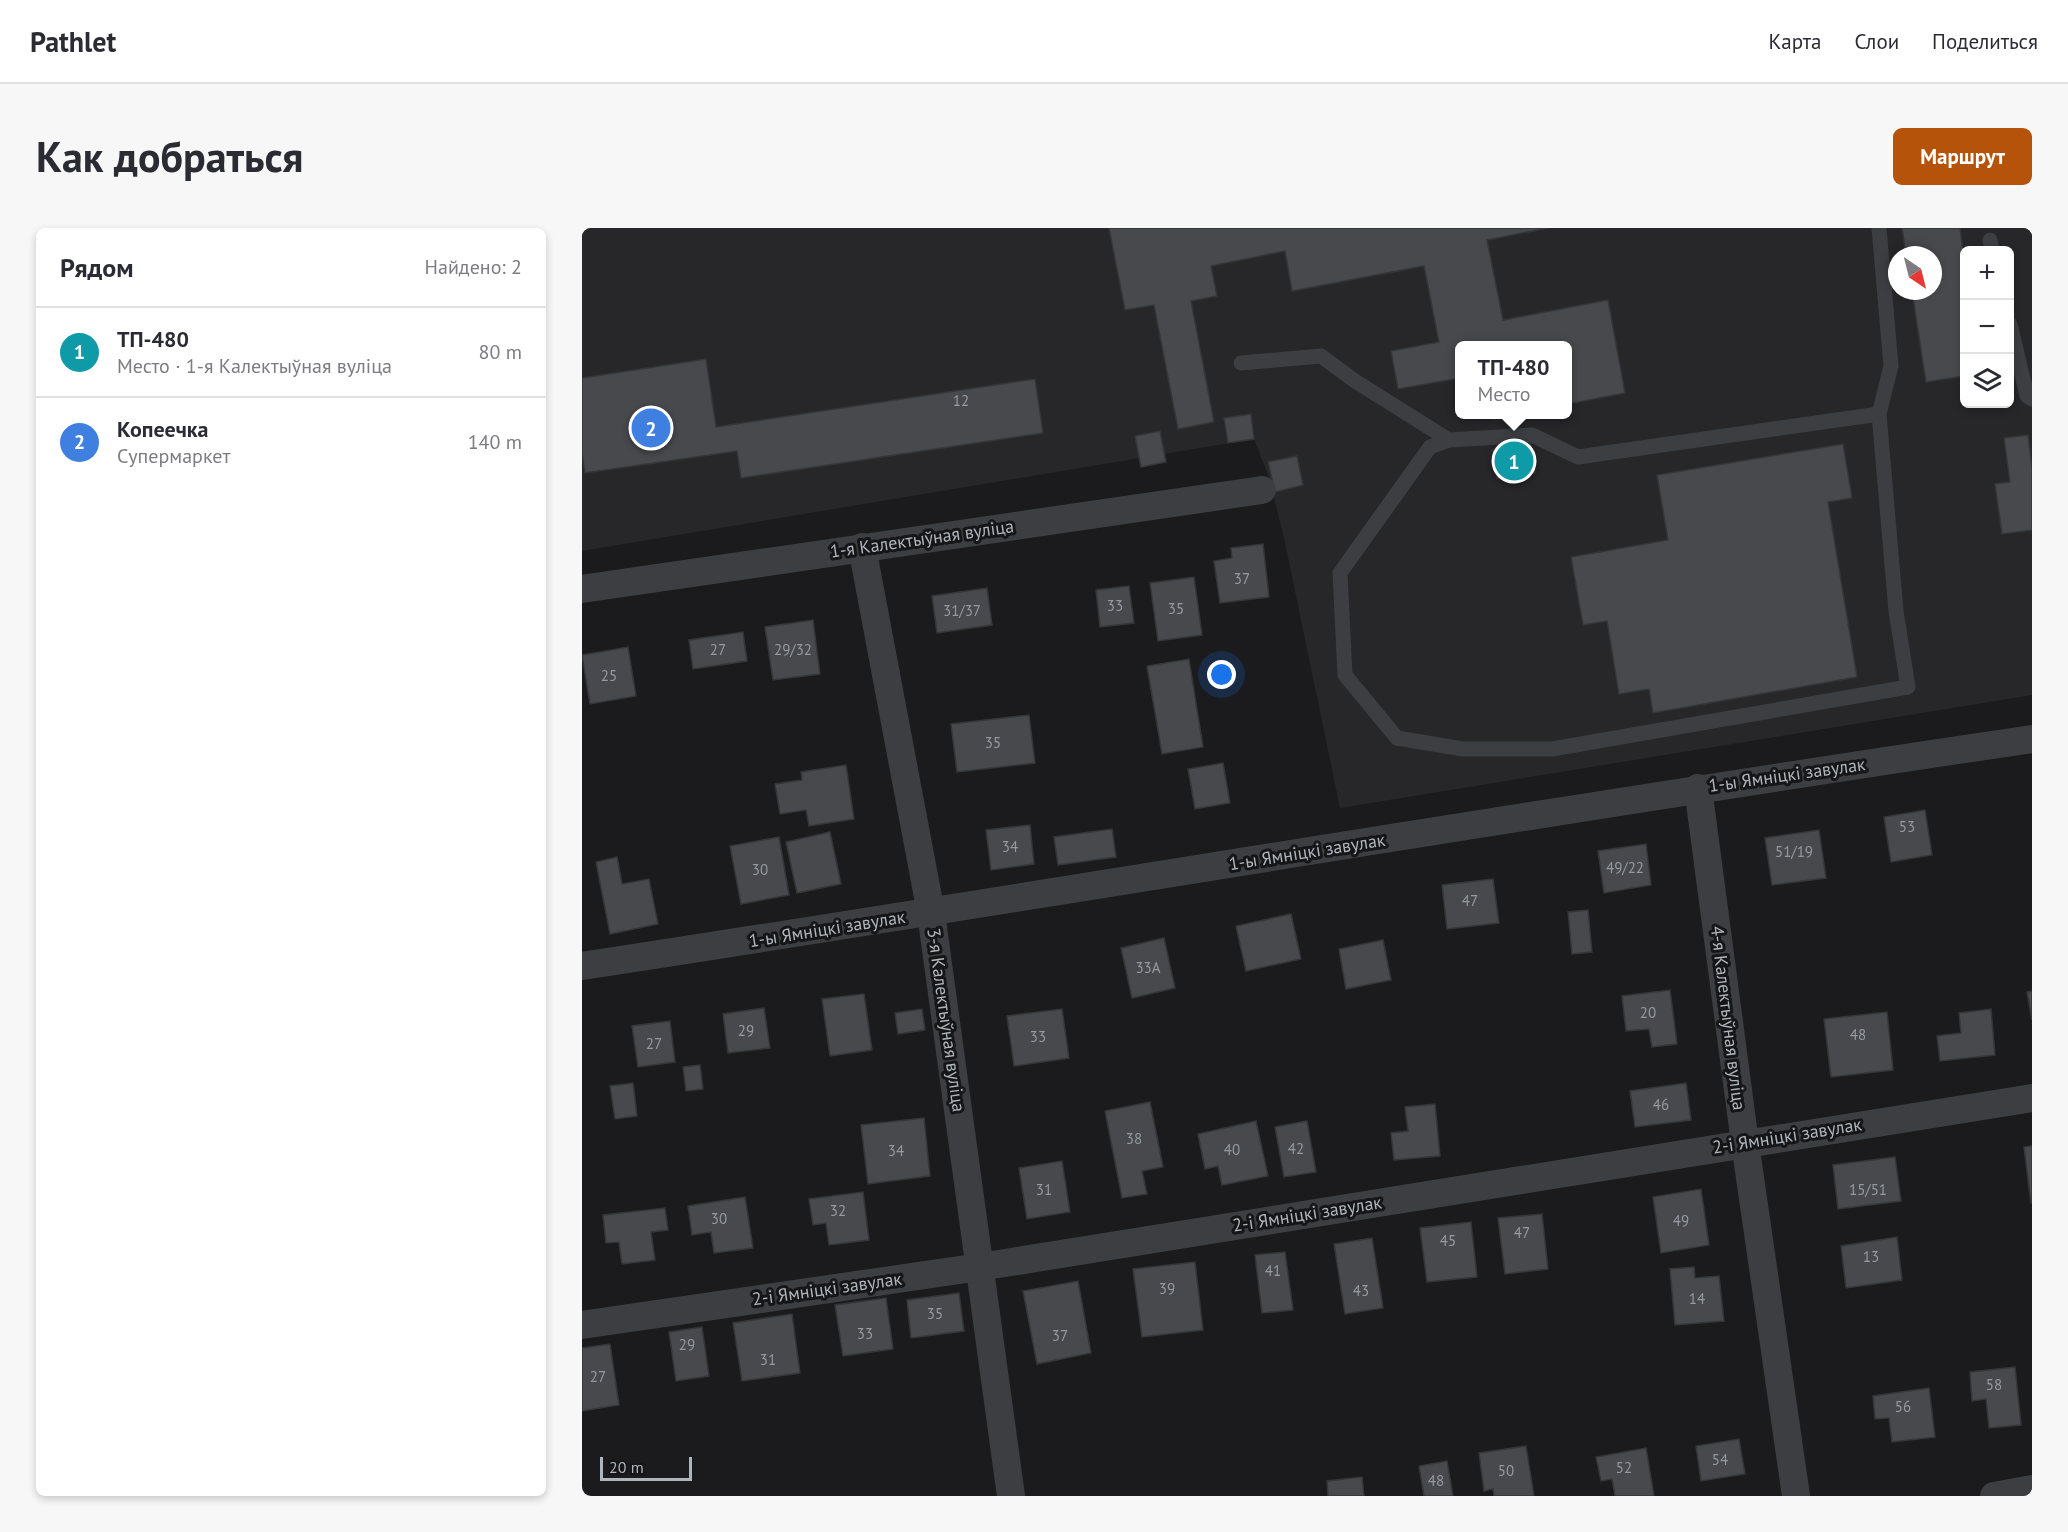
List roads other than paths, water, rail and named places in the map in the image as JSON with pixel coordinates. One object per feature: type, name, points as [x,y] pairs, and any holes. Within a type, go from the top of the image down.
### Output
[{"type":"street","name":"1-я Калектыўная вуліца","points":[[582,589],[1262,490]]},
{"type":"street","name":"3-я Калектыўная вуліца","points":[[862,547],[931,913],[1011,1496]]},
{"type":"street","name":"1-ы Ямніцкі завулак","points":[[582,966],[931,913],[1698,788],[2032,739]]},
{"type":"street","name":"4-я Калектыўная вуліца","points":[[1698,788],[1744,1143],[1796,1496]]},
{"type":"street","name":"2-і Ямніцкі завулак","points":[[582,1325],[980,1267],[2032,1098]]},
{"type":"street","points":[[1994,1496],[2032,1490]]},
{"type":"lane","points":[[1879,228],[1891,366],[1879,414],[1896,610],[1908,687],[1552,749],[1463,749],[1398,738],[1345,675],[1341,573],[1430,447],[1449,440],[1532,435],[1578,457],[1879,414]]},
{"type":"lane","points":[[2014,342],[2026,396],[2032,399]]},
{"type":"lane","points":[[1241,363],[1321,356],[1355,381],[1449,440]]},
{"type":"place","name":"Копеечка","points":[[651,428]]},
{"type":"place","name":"ТП-480","points":[[1514,461]]}]
